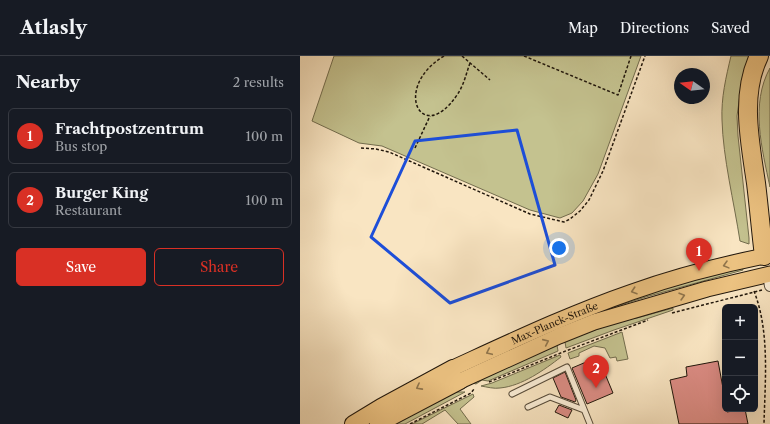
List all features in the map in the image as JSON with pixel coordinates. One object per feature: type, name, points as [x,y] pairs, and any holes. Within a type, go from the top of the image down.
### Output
[{"type":"highway","points":[[759,56],[752,77],[748,109],[750,143],[767,255]]},
{"type":"highway","points":[[770,60],[762,75],[755,108],[758,146],[770,206]]},
{"type":"highway","name":"Max-Planck-Straße","points":[[352,424],[381,407],[456,375]]},
{"type":"highway","name":"Max-Planck-Straße","points":[[378,424],[456,375]]},
{"type":"main road","points":[[767,255],[768,281]]},
{"type":"main road","name":"Max-Planck-Straße","points":[[456,375],[548,324],[632,292],[699,271],[767,255]]},
{"type":"main road","name":"Max-Planck-Straße","points":[[456,375],[594,322],[696,292],[768,281]]},
{"type":"lane","points":[[512,394],[567,367],[590,424]]},
{"type":"lane","points":[[528,407],[550,397],[584,410]]},
{"type":"path","points":[[444,56],[431,66],[418,83],[415,91],[415,99],[422,114],[430,116],[438,114],[449,105],[463,84],[470,63]]},
{"type":"path","points":[[462,56],[490,80]]},
{"type":"path","points":[[524,56],[618,95],[631,56]]},
{"type":"path","points":[[362,148],[389,152],[530,214],[564,222],[570,220],[580,212],[589,200],[600,177],[645,56]]},
{"type":"path","points":[[415,148],[430,116]]},
{"type":"path","points":[[672,313],[754,292],[768,281]]},
{"type":"path","points":[[754,292],[760,303],[765,344],[764,424]]},
{"type":"path","points":[[486,382],[492,382],[563,352],[652,318]]},
{"type":"path","points":[[410,424],[471,393],[477,386]]},
{"type":"highlighted area","points":[[517,130],[555,265],[450,303],[371,237],[415,141]]},
{"type":"shaded area","points":[[334,56],[641,56],[598,174],[583,201],[572,213],[560,218],[530,210],[382,146],[359,143],[312,121]]},
{"type":"shaded area","points":[[731,56],[750,56],[742,80],[737,116],[749,244],[740,241],[723,135],[723,96]]},
{"type":"shaded area","points":[[770,68],[770,187],[761,142],[759,111],[760,96]]},
{"type":"shaded area","points":[[742,266],[743,270],[649,296],[592,314],[666,287]]},
{"type":"shaded area","points":[[673,308],[673,310],[566,348],[565,342],[568,340],[626,319],[637,318]]},
{"type":"shaded area","points":[[622,332],[628,359],[617,361],[616,357],[610,358],[605,348],[594,346],[579,353],[579,356],[570,359],[568,353]]},
{"type":"shaded area","points":[[557,345],[558,351],[488,381],[482,380],[476,384],[469,382]]},
{"type":"shaded area","points":[[560,355],[561,357],[524,381],[508,387],[490,388],[481,386],[492,383]]},
{"type":"shaded area","points":[[449,392],[465,392],[405,424],[392,424]]},
{"type":"shaded area","points":[[473,394],[474,397],[460,409],[471,424],[458,424],[445,410],[422,424],[412,424]]},
{"type":"building","points":[[598,357],[613,393],[587,404],[572,368]]},
{"type":"building","points":[[718,361],[722,383],[722,412],[746,412],[748,424],[679,424],[670,380],[687,376],[686,367]]},
{"type":"building","points":[[565,372],[576,400],[575,402],[561,397],[553,378]]},
{"type":"building","points":[[559,405],[572,410],[568,418],[555,412]]},
{"type":"place","name":"Frachtpostzentrum","points":[[699,271]]},
{"type":"place","name":"Burger King","points":[[596,388]]}]
